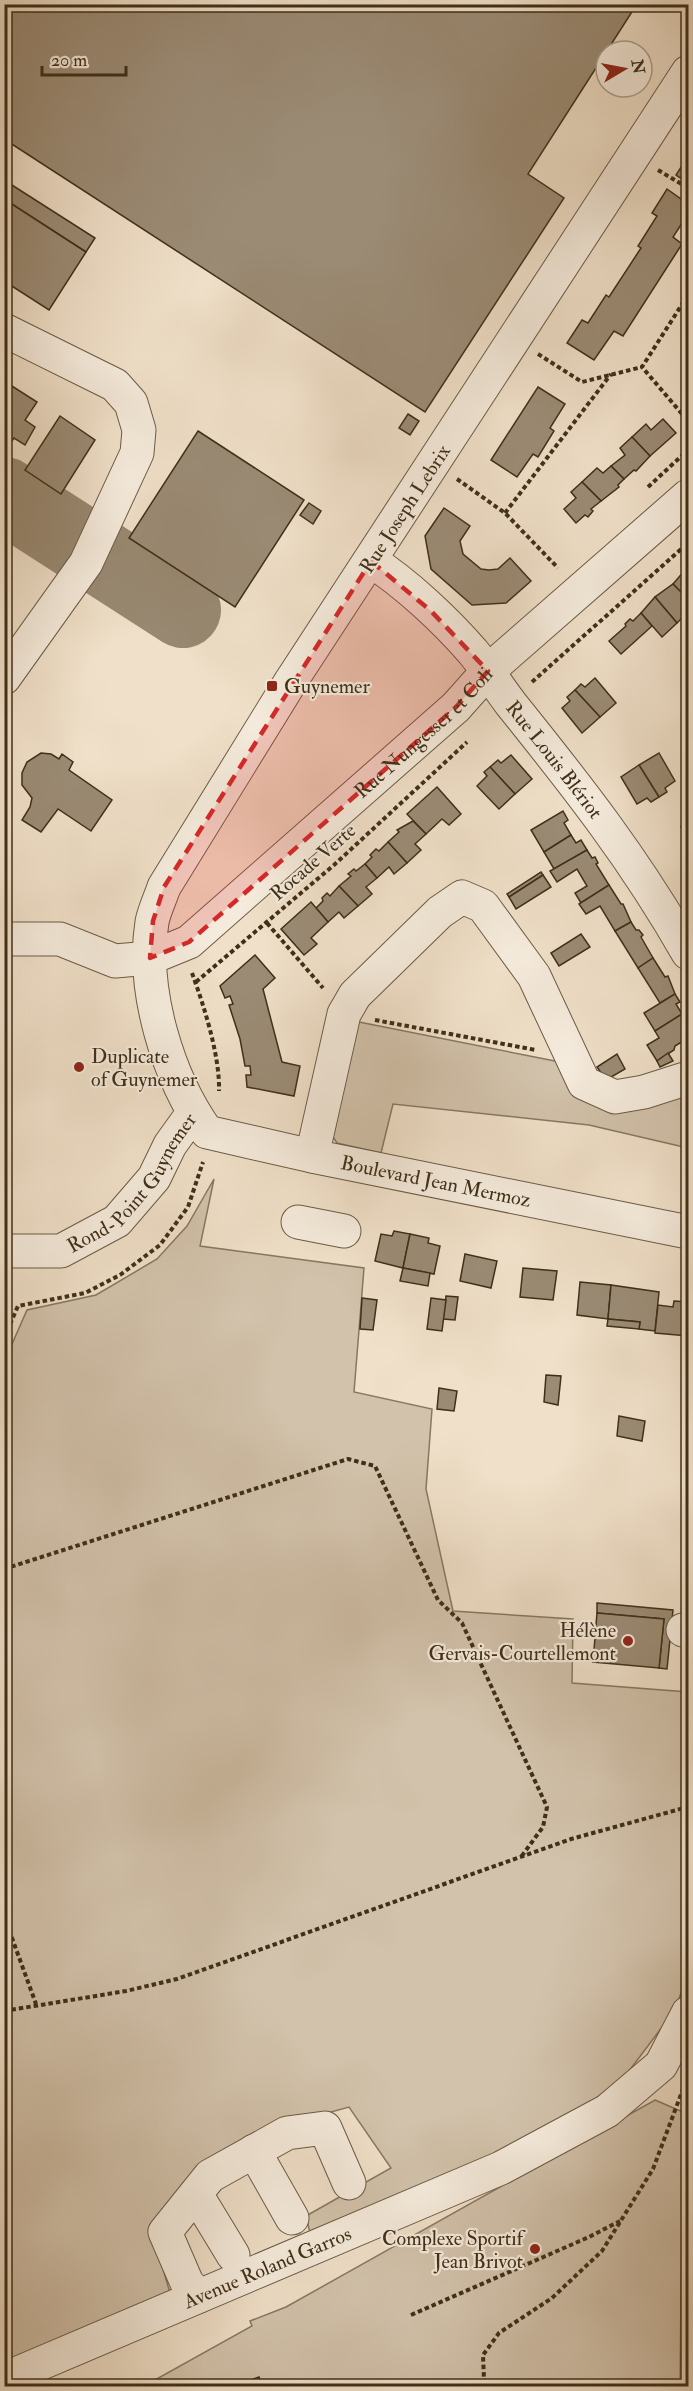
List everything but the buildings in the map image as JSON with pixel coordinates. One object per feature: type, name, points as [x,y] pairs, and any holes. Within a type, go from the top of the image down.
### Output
[{"type":"street","name":"Rue Joseph Lebrix","points":[[150,958],[153,921],[164,887],[291,681],[688,72]]},
{"type":"street","points":[[4,330],[115,385],[131,403],[139,430],[137,453],[86,563],[4,678]]},
{"type":"street","name":"Rue Nungesser et Coli","points":[[150,958],[189,942],[466,697],[488,671],[688,496]]},
{"type":"street","name":"Rue Louis Blériot","points":[[371,561],[392,575],[431,611],[488,671],[586,797],[627,854],[661,904],[688,952]]},
{"type":"street","points":[[312,1156],[344,1014],[355,995],[440,912],[462,897],[483,906],[534,976],[584,1083],[615,1097],[644,1092],[688,1078]]},
{"type":"street","points":[[4,939],[60,939],[115,961],[150,958]]},
{"type":"street","name":"Rond-Point Guynemer","points":[[4,1251],[61,1251],[117,1221],[154,1178],[170,1145],[194,1113],[178,1083],[165,1045],[155,1001],[150,958]]},
{"type":"street","name":"Boulevard Jean Mermoz","points":[[194,1113],[207,1132],[312,1156],[688,1232]]},
{"type":"street","points":[[297,1222],[344,1231]]},
{"type":"street","name":"Avenue Roland Garros","points":[[4,2379],[501,2168],[607,2111],[661,2065],[688,2013]]},
{"type":"street","points":[[199,2296],[187,2283],[165,2232],[210,2176],[287,2133],[325,2128],[349,2183]]},
{"type":"street","points":[[255,2151],[292,2218]]},
{"type":"street","points":[[196,2194],[233,2255]]},
{"type":"path","points":[[515,340],[582,382],[642,366],[688,295]]},
{"type":"path","points":[[642,366],[688,421]]},
{"type":"path","points":[[505,513],[612,374]]},
{"type":"path","points":[[435,463],[505,513],[558,568]]},
{"type":"path","points":[[513,705],[688,543]]},
{"type":"path","name":"Rocade Verte","points":[[196,982],[334,865],[474,735]]},
{"type":"path","points":[[682,828],[688,806]]},
{"type":"path","points":[[267,923],[344,1014],[572,1057]]},
{"type":"path","points":[[4,1569],[348,1460],[375,1466],[438,1600],[462,1623],[547,1807],[543,1827],[521,1857]]},
{"type":"path","points":[[4,2011],[126,1991],[177,1979],[571,1839],[684,1808],[688,1810]]},
{"type":"path","points":[[4,1916],[36,2004]]},
{"type":"path","points":[[495,2386],[484,2380],[483,2355],[499,2333],[560,2290],[602,2251],[653,2169],[680,2093],[688,2081]]},
{"type":"path","points":[[411,2315],[589,2237],[621,2220]]},
{"type":"highlighted area","points":[[371,561],[431,611],[488,671],[456,707],[189,942],[150,958],[153,921],[164,887]]},
{"type":"shaded area","points":[[359,1022],[565,1063],[572,1084],[688,1087],[688,1148],[589,1125],[393,1104],[381,1153],[337,1143],[330,1132]]},
{"type":"shaded area","points":[[214,1179],[200,1246],[364,1268],[354,1392],[432,1409],[426,1489],[453,1611],[573,1619],[572,1683],[688,1692],[688,1973],[675,2010],[626,2075],[563,2124],[310,2233],[306,2216],[391,2168],[349,2107],[276,2127],[152,2231],[170,2293],[5,2363],[5,1360],[27,1310],[96,1295],[157,1259],[187,1226]]},
{"type":"shaded area","name":"Complexe Sportif Jean Brivot","points":[[655,2100],[683,2112],[680,2386],[144,2386],[252,2326],[250,2321],[286,2307]]},
{"type":"taxiway","points":[[4,495],[183,610]]},
{"type":"place","name":"Guynemer","points":[[272,686]]},
{"type":"place","name":"Duplicate of Guynemer","points":[[79,1067]]},
{"type":"place","name":"Hélène Gervais-Courtellemont","points":[[628,1641]]},
{"type":"place","name":"Complexe Sportif Jean Brivot","points":[[535,2249]]}]
